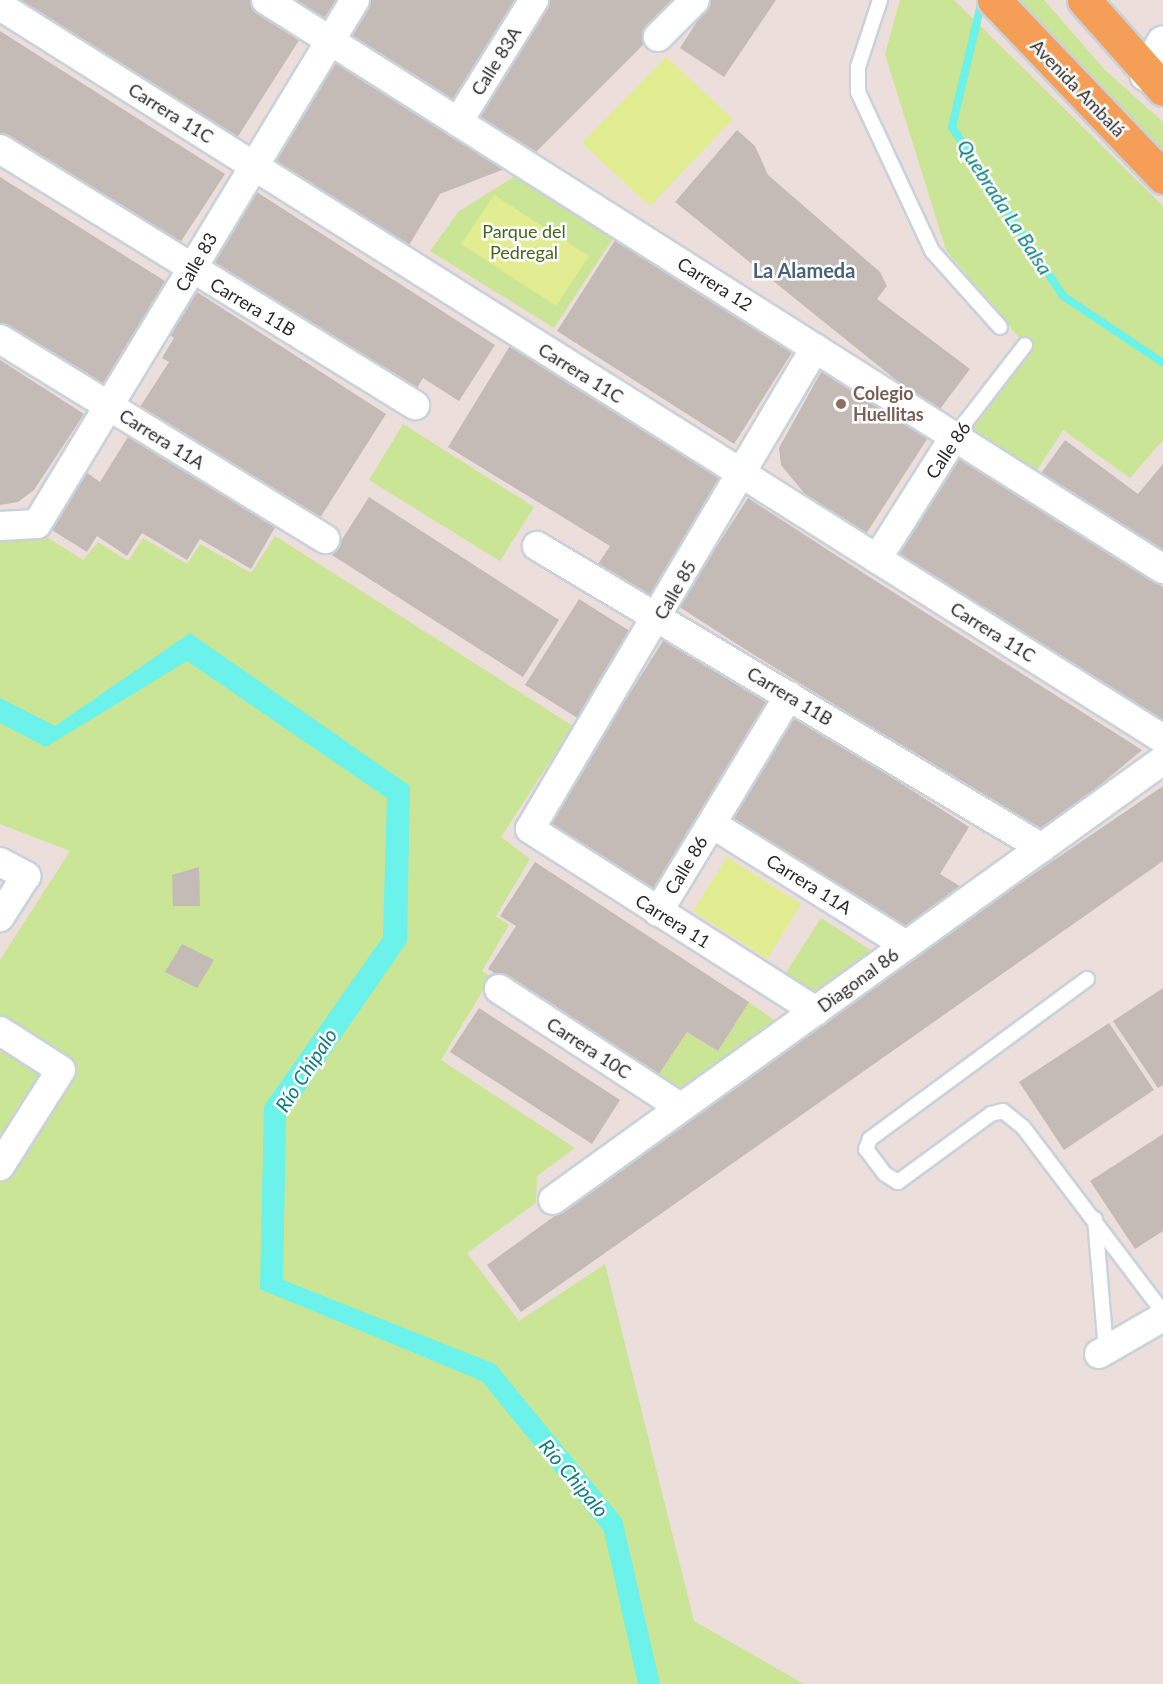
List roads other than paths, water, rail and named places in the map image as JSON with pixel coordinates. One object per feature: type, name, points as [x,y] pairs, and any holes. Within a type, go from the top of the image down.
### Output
[{"type":"main road","name":"Avenida Ambalá","points":[[994,0],[1163,177]]},
{"type":"main road","points":[[1084,0],[1155,81]]},
{"type":"street","name":"Carrera 12","points":[[266,0],[1163,569]]},
{"type":"street","name":"Calle 83","points":[[0,526],[37,524],[110,407],[252,164],[355,0]]},
{"type":"street","name":"Calle 83A","points":[[458,122],[534,0]]},
{"type":"street","points":[[658,38],[694,0]]},
{"type":"street","name":"Carrera 11C","points":[[0,6],[1163,739]]},
{"type":"street","points":[[1155,81],[1163,42]]},
{"type":"street","name":"Carrera 11B","points":[[0,149],[191,270],[416,405]]},
{"type":"street","name":"Carrera 11A","points":[[0,339],[325,539]]},
{"type":"street","name":"Calle 85","points":[[530,829],[660,617],[815,348]]},
{"type":"street","name":"Calle 86","points":[[877,559],[954,437]]},
{"type":"street","name":"Carrera 11B","points":[[537,546],[660,617],[1042,848]]},
{"type":"street","name":"Calle 86","points":[[658,912],[789,696]]},
{"type":"street","name":"Diagonal 86","points":[[553,1200],[1163,760]]},
{"type":"street","name":"Carrera 11A","points":[[712,824],[906,945]]},
{"type":"street","name":"Carrera 11","points":[[530,829],[816,1011]]},
{"type":"street","points":[[0,862],[26,876],[0,917]]},
{"type":"street","name":"Carrera 10C","points":[[499,989],[680,1107]]},
{"type":"street","points":[[0,1031],[61,1070],[0,1166]]},
{"type":"street","points":[[1102,1352],[1163,1317]]},
{"type":"lane","points":[[880,0],[858,67],[858,92],[932,251],[1000,327]]},
{"type":"lane","name":"Calle 86","points":[[954,437],[1025,345]]},
{"type":"lane","points":[[1087,979],[870,1139],[866,1149],[885,1174],[898,1182],[991,1114],[1003,1111],[1023,1127],[1095,1219],[1163,1312]]},
{"type":"lane","points":[[1095,1219],[1102,1352]]},
{"type":"water","name":"Río Chipalo","points":[[190,633],[410,786],[407,942],[286,1117],[283,1280],[495,1364],[622,1519],[660,1684],[638,1684],[604,1531],[482,1381],[260,1289],[264,1106],[383,937],[387,798],[187,661],[46,747],[0,723],[0,698],[55,726]]},
{"type":"waterway","name":"Quebrada La Balsa","points":[[982,0],[952,127],[1063,296],[1163,363]]},
{"type":"place","name":"Colegio Huellitas","points":[[841,404]]},
{"type":"district","name":"La Alameda","points":[[804,270]]},
{"type":"park label","name":"Parque del Pedregal","points":[[524,242]]}]
